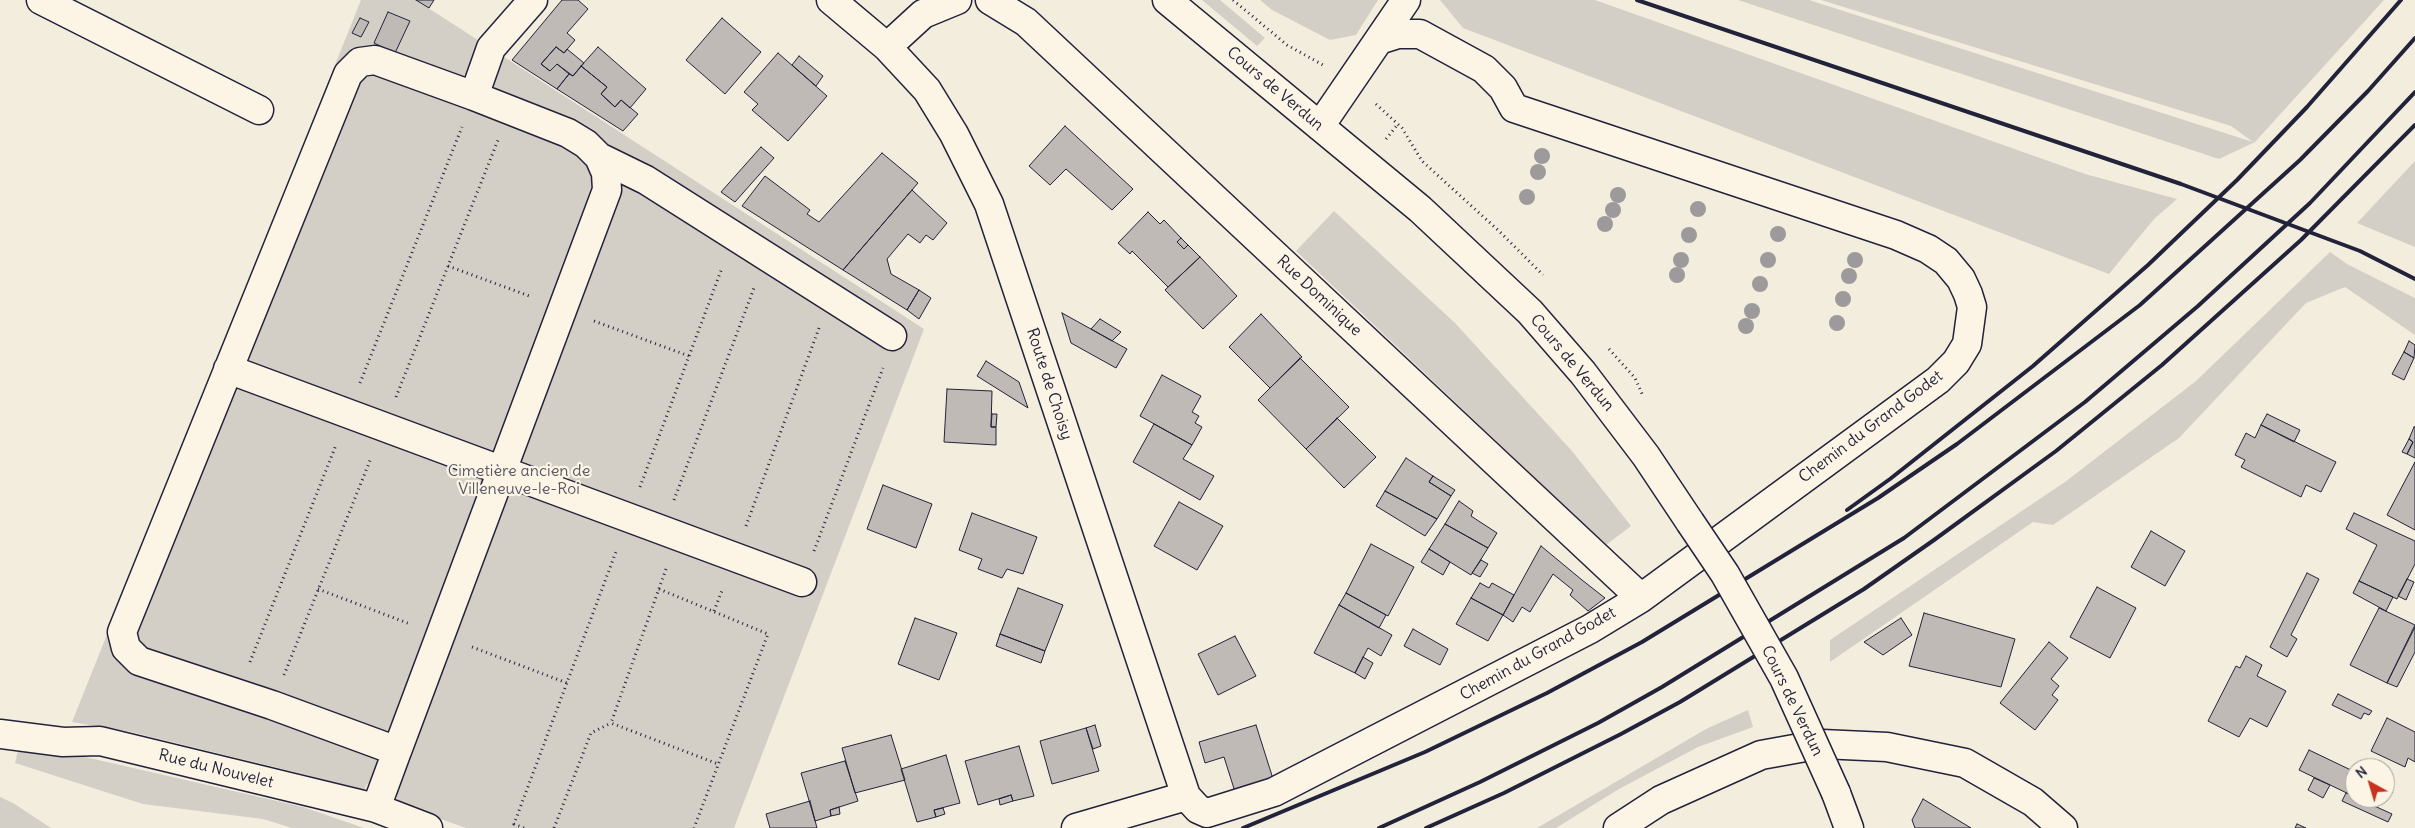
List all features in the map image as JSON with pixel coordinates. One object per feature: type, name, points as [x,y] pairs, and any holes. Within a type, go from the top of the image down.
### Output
[{"type":"street","points":[[41,0],[259,110]]},
{"type":"street","points":[[474,96],[491,48],[533,0]]},
{"type":"street","name":"Route de Choisy","points":[[831,0],[887,48],[927,90],[954,134],[989,204],[1192,803]]},
{"type":"street","points":[[887,48],[923,14],[957,0]]},
{"type":"street","name":"Rue Dominique","points":[[990,0],[1026,22],[1642,598]]},
{"type":"street","name":"Cours de Verdun","points":[[1167,0],[1420,209],[1530,312],[1583,373],[1629,433],[1725,574],[1784,678],[1836,792],[1849,828]]},
{"type":"street","points":[[1320,126],[1406,0]]},
{"type":"street","name":"Chemin du Grand Godet","points":[[1192,803],[1207,813],[1274,792],[1590,629],[1642,598],[1938,380],[1950,368],[1967,344],[1972,307],[1962,279],[1946,261],[1907,239],[1514,108],[1502,88],[1484,69],[1420,34],[1398,34],[1379,40]]},
{"type":"street","points":[[397,751],[272,705],[139,661],[126,648],[122,632],[348,74],[360,62],[375,60],[568,133],[586,144],[599,157],[646,180],[892,336]]},
{"type":"street","points":[[376,808],[606,190],[606,173],[599,157]]},
{"type":"street","points":[[228,369],[802,582]]},
{"type":"street","name":"Rue du Nouvelet","points":[[0,734],[63,742],[100,741],[376,808],[428,828]]},
{"type":"street","points":[[1618,828],[1661,800],[1761,755],[1822,744],[1887,747],[1965,763],[2033,802],[2063,828]]},
{"type":"street","points":[[1076,828],[1192,803]]},
{"type":"path","points":[[1233,0],[1287,45],[1351,81],[1398,124]]},
{"type":"path","points":[[663,531],[765,256]]},
{"type":"path","points":[[714,611],[830,297]]},
{"type":"path","points":[[802,582],[878,387],[892,336]]},
{"type":"path","points":[[554,828],[591,733],[611,723],[666,569]]},
{"type":"path","points":[[659,589],[768,634],[694,828]]},
{"type":"path","points":[[611,723],[718,764]]},
{"type":"green space","name":"Cimetière ancien de Villeneuve-le-Roi","points":[[361,0],[416,0],[924,329],[734,828],[466,828],[398,804],[395,785],[377,779],[367,784],[363,792],[307,775],[127,731],[72,722]]},
{"type":"green space","points":[[1202,0],[1220,0],[1265,38],[1257,46]]},
{"type":"green space","points":[[1260,0],[1378,0],[1356,35],[1330,40],[1272,10]]},
{"type":"green space","points":[[1440,0],[1595,0],[2085,174],[2177,199],[2154,219],[2109,274],[1463,28]]},
{"type":"green space","points":[[1738,0],[1809,0],[2253,142],[2231,126],[1821,0],[2384,0],[2255,142],[2219,159]]},
{"type":"green space","points":[[2415,161],[2415,247],[2357,223]]},
{"type":"green space","points":[[1334,211],[1455,323],[1572,451],[1631,526],[1606,545],[1296,251]]},
{"type":"green space","points":[[2330,252],[2347,264],[2415,298],[2415,335],[2345,287],[2306,303],[2179,438],[2053,525],[2033,522],[1830,662],[1830,640],[2065,482],[2196,381]]},
{"type":"green space","points":[[1748,710],[1753,727],[1698,747],[1619,789],[1556,828],[1537,828],[1706,729]]},
{"type":"green space","points":[[20,742],[303,807],[364,828],[292,828],[263,819],[143,804],[15,763]]},
{"type":"green space","points":[[0,797],[13,803],[51,828],[0,828]]},
{"type":"building","points":[[416,0],[434,0],[429,8]]},
{"type":"building","points":[[562,0],[578,0],[588,9],[567,33],[575,40],[564,53],[556,47],[541,64],[550,71],[557,64],[569,74],[557,89],[512,60]]},
{"type":"building","points":[[388,12],[410,21],[395,53],[374,43]]},
{"type":"building","points":[[360,18],[369,22],[361,37],[352,33]]},
{"type":"building","points":[[722,18],[761,52],[725,94],[686,60]]},
{"type":"building","points":[[556,47],[564,53],[567,49],[584,63],[573,76],[557,64],[550,71],[541,64]]},
{"type":"building","points":[[598,47],[646,89],[630,108],[621,100],[615,107],[601,94],[607,87],[581,66]]},
{"type":"building","points":[[778,53],[827,96],[788,141],[752,110],[758,104],[744,92]]},
{"type":"building","points":[[799,56],[823,76],[816,86],[792,65]]},
{"type":"building","points":[[581,66],[607,87],[601,94],[615,107],[621,100],[638,114],[623,131],[557,89],[569,74],[573,76]]},
{"type":"building","points":[[1065,126],[1133,189],[1112,210],[1066,169],[1050,185],[1029,166]]},
{"type":"building","points":[[761,147],[774,158],[735,202],[721,192]]},
{"type":"building","points":[[882,153],[918,183],[843,270],[742,206],[765,176],[810,210],[807,214],[819,222]]},
{"type":"building","points":[[912,190],[947,223],[933,240],[926,235],[920,243],[908,234],[887,259],[891,274],[919,290],[907,310],[843,270]]},
{"type":"building","points":[[1148,212],[1160,224],[1164,220],[1181,238],[1177,242],[1184,249],[1188,245],[1200,257],[1168,287],[1132,251],[1130,254],[1118,243]]},
{"type":"building","points":[[1181,238],[1188,245],[1184,249],[1177,242]]},
{"type":"building","points":[[1200,257],[1237,296],[1203,329],[1165,290]]},
{"type":"building","points":[[919,290],[931,298],[919,319],[907,310]]},
{"type":"building","points":[[1062,313],[1127,349],[1116,368],[1071,343]]},
{"type":"building","points":[[1261,314],[1302,357],[1270,388],[1229,347]]},
{"type":"building","points":[[1100,319],[1121,332],[1112,341],[1091,329]]},
{"type":"building","points":[[2409,341],[2415,345],[2414,358],[2404,352]]},
{"type":"building","points":[[2404,352],[2414,358],[2404,380],[2392,374]]},
{"type":"building","points":[[1300,358],[1349,407],[1306,449],[1258,400]]},
{"type":"building","points":[[986,361],[1019,382],[1028,408],[977,376]]},
{"type":"building","points":[[1162,375],[1201,396],[1192,412],[1199,416],[1195,423],[1202,427],[1192,445],[1140,416]]},
{"type":"building","points":[[947,389],[992,391],[991,427],[996,427],[996,445],[944,442]]},
{"type":"building","points":[[992,414],[997,414],[996,427],[991,427]]},
{"type":"building","points":[[2267,414],[2300,430],[2294,442],[2261,425]]},
{"type":"building","points":[[1337,418],[1376,457],[1344,488],[1306,449]]},
{"type":"building","points":[[1154,424],[1192,445],[1183,459],[1214,476],[1200,500],[1133,462]]},
{"type":"building","points":[[2261,425],[2336,462],[2321,492],[2306,485],[2301,497],[2241,467],[2245,460],[2235,455],[2246,433],[2255,438]]},
{"type":"building","points":[[2414,427],[2415,458],[2407,454],[2413,442],[2409,439]]},
{"type":"building","points":[[2409,439],[2413,442],[2407,454],[2402,452]]},
{"type":"building","points":[[1406,458],[1433,476],[1429,482],[1451,496],[1437,519],[1385,491]]},
{"type":"building","points":[[2415,462],[2415,530],[2387,515]]},
{"type":"building","points":[[1433,476],[1455,490],[1451,496],[1429,482]]},
{"type":"building","points":[[883,485],[932,504],[916,548],[867,529]]},
{"type":"building","points":[[1385,491],[1437,519],[1425,536],[1376,506]]},
{"type":"building","points":[[1459,501],[1473,511],[1471,516],[1497,533],[1488,548],[1445,524]]},
{"type":"building","points":[[1179,502],[1223,526],[1197,570],[1154,546]]},
{"type":"building","points":[[972,513],[1037,537],[1023,574],[1007,569],[1002,578],[978,569],[982,559],[959,550]]},
{"type":"building","points":[[2354,513],[2415,541],[2415,564],[2397,599],[2359,581],[2377,545],[2346,529]]},
{"type":"building","points":[[1445,524],[1488,548],[1471,575],[1429,549]]},
{"type":"building","points":[[2151,531],[2185,551],[2165,586],[2131,567]]},
{"type":"building","points":[[1371,544],[1414,567],[1388,616],[1346,593]]},
{"type":"building","points":[[1541,546],[1605,598],[1588,611],[1570,595],[1573,590],[1553,574],[1530,612],[1522,607],[1513,622],[1503,615]]},
{"type":"building","points":[[1429,549],[1450,562],[1443,575],[1421,562]]},
{"type":"building","points":[[1481,560],[1488,564],[1480,577],[1472,573]]},
{"type":"building","points":[[2307,573],[2319,579],[2291,635],[2297,639],[2287,657],[2270,647]]},
{"type":"building","points":[[2407,579],[2414,582],[2406,600],[2398,596]]},
{"type":"building","points":[[2359,581],[2393,597],[2386,611],[2353,593]]},
{"type":"building","points":[[1480,583],[1489,588],[1492,583],[1514,595],[1503,615],[1471,598]]},
{"type":"building","points":[[2097,587],[2136,608],[2110,658],[2070,637]]},
{"type":"building","points":[[1018,588],[1063,605],[1045,651],[1000,634]]},
{"type":"building","points":[[1346,593],[1386,615],[1379,628],[1339,605]]},
{"type":"building","points":[[1471,598],[1503,615],[1488,641],[1456,624]]},
{"type":"building","points":[[1339,605],[1392,635],[1381,656],[1368,648],[1355,673],[1314,653]]},
{"type":"building","points":[[2379,608],[2415,625],[2387,683],[2350,665]]},
{"type":"building","points":[[1924,613],[2015,639],[2001,687],[1909,666]]},
{"type":"building","points":[[915,618],[957,633],[939,680],[898,664]]},
{"type":"building","points":[[1901,618],[1912,635],[1883,655],[1864,642]]},
{"type":"building","points":[[2415,627],[2415,652],[2397,687],[2387,683]]},
{"type":"building","points":[[1413,629],[1448,649],[1440,665],[1404,646]]},
{"type":"building","points":[[1000,634],[1045,651],[1041,663],[996,646]]},
{"type":"building","points":[[1235,636],[1256,676],[1218,695],[1198,654]]},
{"type":"building","points":[[2049,642],[2068,658],[2051,679],[2059,686],[2052,695],[2058,700],[2035,730],[2000,703]]},
{"type":"building","points":[[2246,656],[2262,665],[2257,676],[2286,691],[2267,727],[2250,718],[2239,737],[2208,721],[2236,666],[2240,668]]},
{"type":"building","points":[[1363,657],[1373,663],[1365,679],[1355,673]]},
{"type":"building","points":[[2338,694],[2372,711],[2369,715],[2364,713],[2361,719],[2332,705]]},
{"type":"building","points":[[2387,718],[2415,732],[2415,762],[2408,758],[2405,767],[2395,762],[2395,758],[2386,758],[2371,751]]},
{"type":"building","points":[[1095,725],[1101,746],[1093,749],[1086,728]]},
{"type":"building","points":[[1256,725],[1274,782],[1236,795],[1224,757],[1205,763],[1199,742]]},
{"type":"building","points":[[1086,728],[1099,771],[1052,784],[1040,741]]},
{"type":"building","points":[[891,735],[905,780],[855,793],[842,748]]},
{"type":"building","points":[[1019,746],[1034,796],[1013,801],[1011,795],[978,805],[965,761]]},
{"type":"building","points":[[2309,750],[2345,767],[2345,792],[2299,770]]},
{"type":"building","points":[[946,755],[960,803],[934,810],[936,817],[917,822],[901,769]]},
{"type":"building","points":[[845,761],[858,801],[830,810],[831,816],[815,821],[801,773]]},
{"type":"building","points":[[2314,778],[2330,785],[2323,798],[2308,790]]},
{"type":"building","points":[[1011,795],[1013,801],[1000,805],[999,799]]},
{"type":"building","points":[[1923,799],[1971,828],[1915,828],[1912,820]]},
{"type":"building","points":[[810,801],[817,828],[770,828],[766,814]]},
{"type":"building","points":[[839,807],[840,814],[831,816],[830,810]]},
{"type":"building","points":[[943,808],[945,814],[936,817],[934,810]]},
{"type":"building","points":[[2357,808],[2379,808],[2392,814],[2388,822]]},
{"type":"building","points":[[2297,824],[2306,828],[2295,828]]},
{"type":"railway","points":[[1637,0],[2181,184],[2360,251],[2415,279]]},
{"type":"railway","points":[[1847,510],[1890,479],[2033,366],[2148,265],[2237,180],[2307,107],[2401,0]]},
{"type":"railway","points":[[1243,828],[1425,752],[1547,693],[1642,642],[1878,498],[1957,444],[2140,305],[2300,160],[2368,91],[2415,38]]},
{"type":"railway","points":[[1379,828],[1480,782],[1598,723],[1662,687],[1904,538],[2085,402],[2198,306],[2310,203],[2415,92]]},
{"type":"railway","points":[[1426,828],[1504,793],[1680,702],[1864,589],[1934,540],[2056,451],[2162,365],[2301,240],[2415,125]]}]
